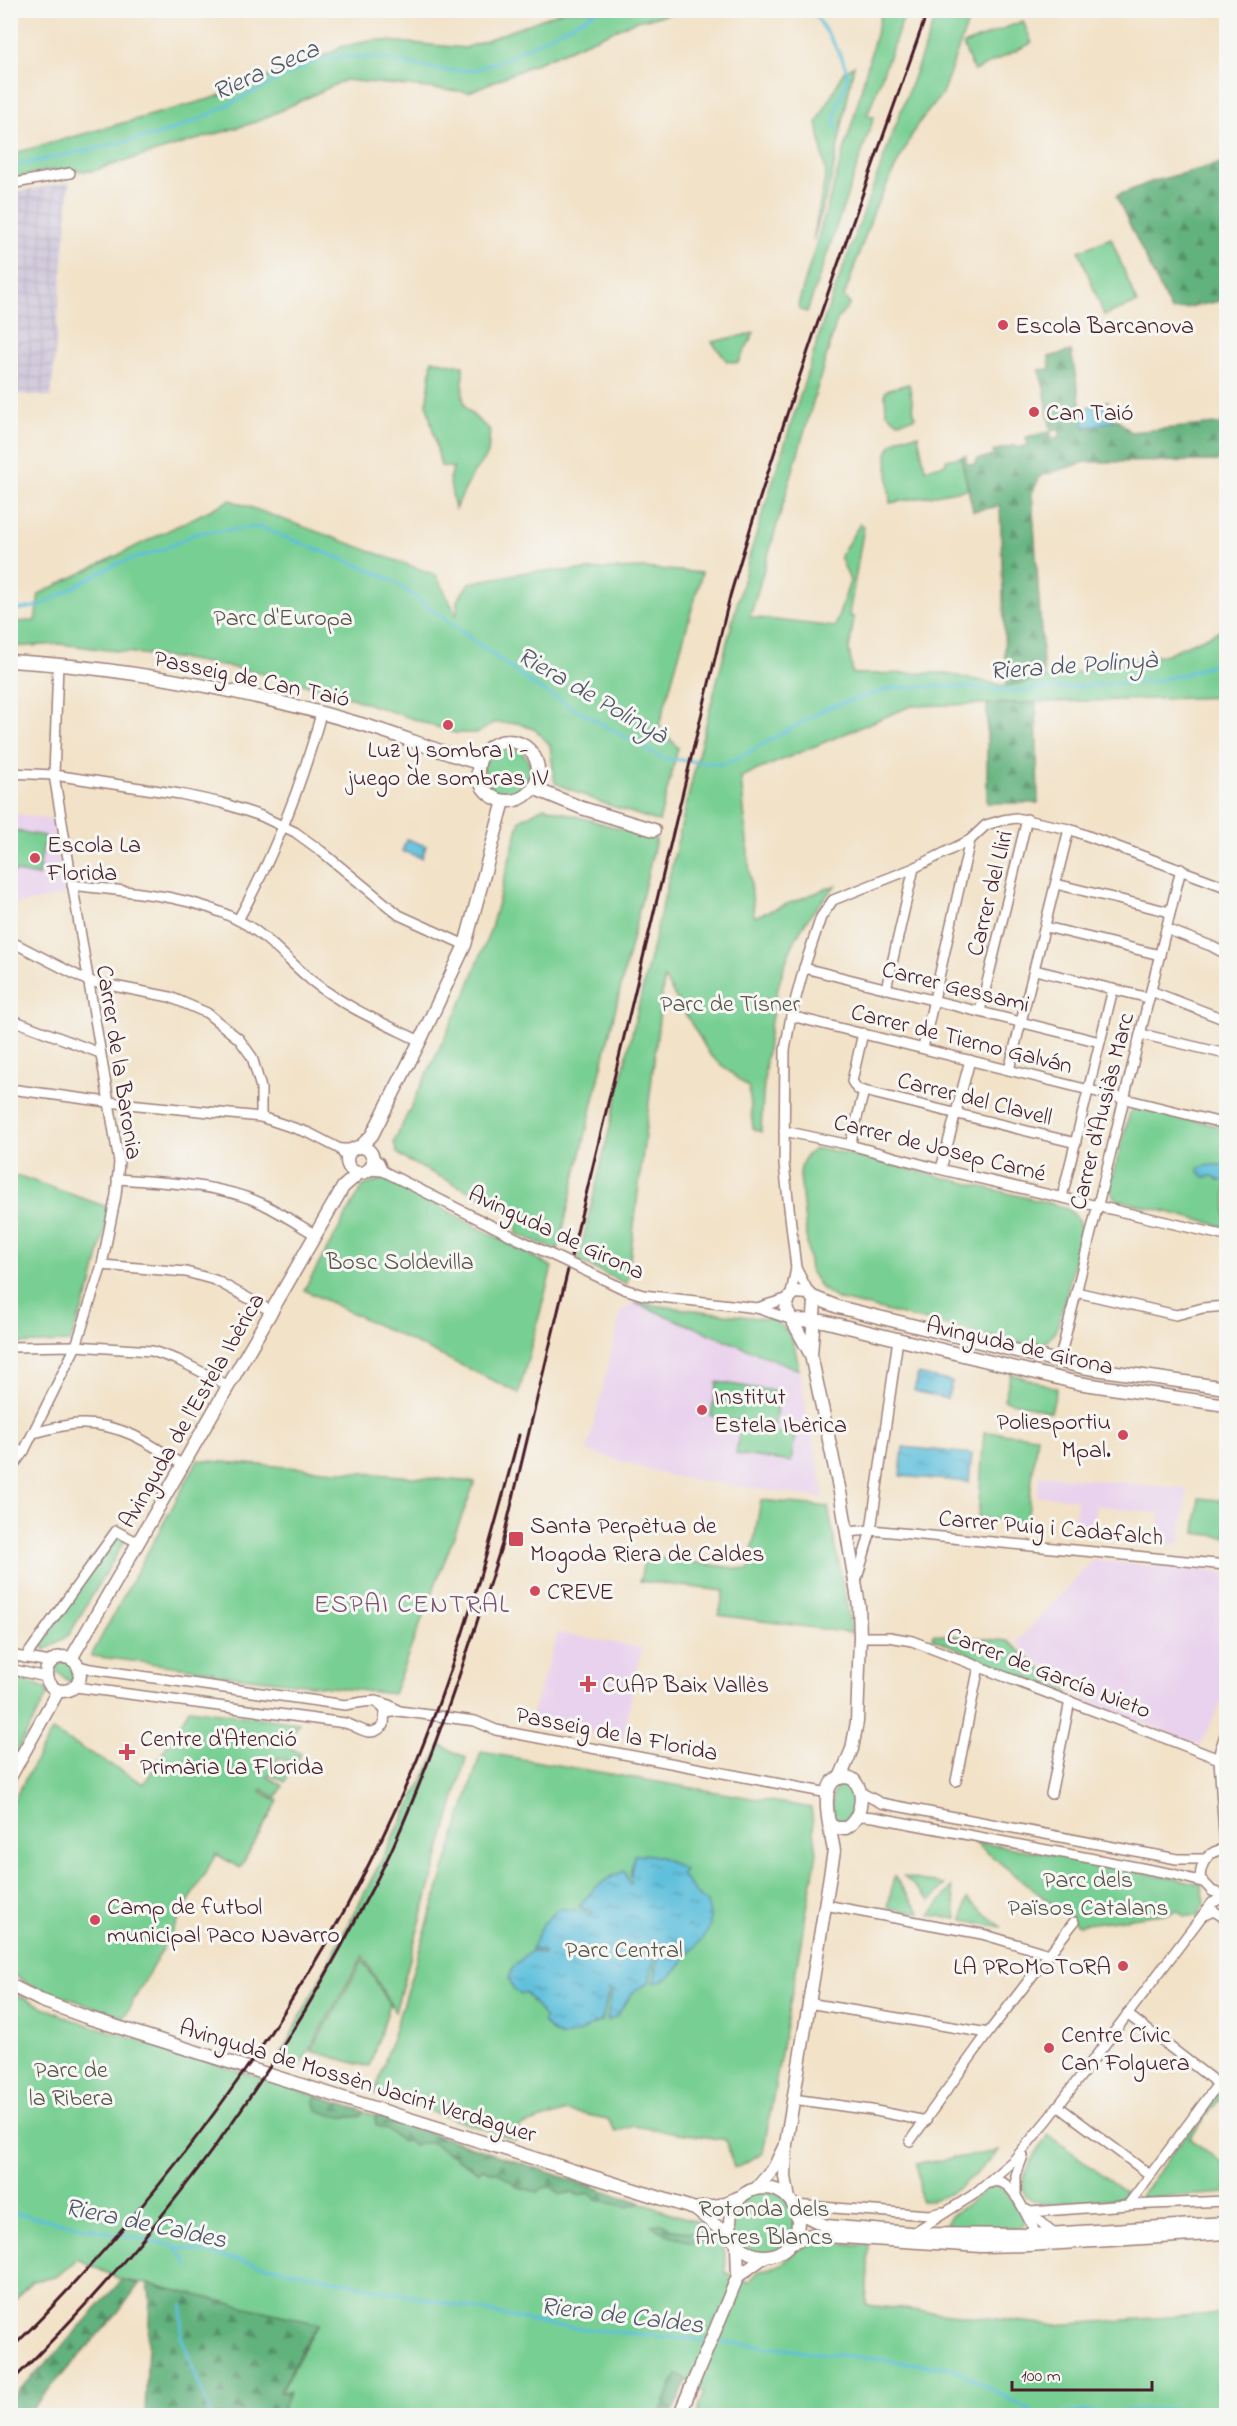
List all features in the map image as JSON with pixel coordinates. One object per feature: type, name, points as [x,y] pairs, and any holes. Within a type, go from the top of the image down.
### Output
[{"type":"main road","name":"Passeig de Can Taió","points":[[10,661],[103,668],[209,685],[358,723],[479,764]]},
{"type":"main road","points":[[502,741],[516,742],[528,748],[536,762],[537,778],[533,788],[524,796],[504,801],[495,798],[485,790],[480,781],[479,764],[489,747],[502,741]]},
{"type":"main road","points":[[533,788],[582,808],[654,830]]},
{"type":"main road","name":"Avinguda de l'Estela Ibèrica","points":[[75,1662],[139,1543],[346,1183],[353,1159],[372,1136],[420,1041],[465,945],[504,801]]},
{"type":"main road","name":"Avinguda de l'Estela Ibèrica","points":[[372,1136],[372,1157]]},
{"type":"main road","points":[[353,1159],[367,1150],[372,1157]]},
{"type":"main road","points":[[809,1310],[786,1309],[790,1296],[800,1291],[809,1310],[814,1341],[812,1355]]},
{"type":"main road","name":"Avinguda de Girona","points":[[809,1310],[838,1307],[1059,1362],[1227,1388]]},
{"type":"main road","points":[[809,1310],[812,1355],[856,1584],[860,1637],[858,1711],[852,1749],[840,1778]]},
{"type":"main road","name":"Avinguda de Girona","points":[[809,1310],[832,1323],[1078,1383],[1227,1405]]},
{"type":"main road","points":[[814,1341],[832,1323]]},
{"type":"main road","points":[[63,1656],[75,1662],[80,1677],[75,1687],[64,1692],[51,1687],[46,1677],[50,1662],[63,1656]]},
{"type":"main road","points":[[10,1777],[58,1691]]},
{"type":"main road","points":[[834,1851],[846,1828],[856,1818],[858,1787],[852,1749]]},
{"type":"main road","points":[[792,2242],[798,2223],[785,2177],[786,2144],[834,1851],[825,1807],[828,1793],[834,1782],[840,1778],[846,1777],[858,1787]]},
{"type":"main road","points":[[830,1823],[839,1829],[846,1828]]},
{"type":"main road","name":"Avinguda de Mossèn Jacint Verdaguer","points":[[10,1985],[40,2000],[86,2017],[694,2209],[736,2242]]},
{"type":"main road","points":[[786,2144],[774,2168],[757,2188],[740,2197],[730,2213],[730,2231],[736,2242],[752,2255],[764,2257],[777,2254],[792,2242],[811,2235],[981,2246],[1227,2233]]},
{"type":"main road","points":[[757,2188],[771,2188],[808,2217],[826,2226],[917,2234],[1055,2234],[1227,2223]]},
{"type":"main road","name":"Avinguda de Mossèn Jacint Verdaguer","points":[[694,2209],[720,2205],[740,2197]]},
{"type":"main road","points":[[679,2415],[738,2276],[736,2242]]},
{"type":"main road","points":[[738,2276],[764,2257]]},
{"type":"street","points":[[10,184],[70,173]]},
{"type":"street","name":"Carrer de la Baronia","points":[[10,1470],[24,1451],[76,1346],[102,1265],[119,1162],[54,775],[58,664]]},
{"type":"street","points":[[238,920],[258,884],[284,827],[307,765],[321,714]]},
{"type":"street","points":[[10,773],[54,775],[180,794],[222,803],[261,816],[284,827],[321,851],[399,915],[465,945]]},
{"type":"street","points":[[809,1310],[796,1269],[784,1164],[784,1070],[791,1016],[804,968],[822,917],[833,900],[914,868],[970,840],[986,825],[1003,820],[1027,819],[1069,828],[1227,887]]},
{"type":"street","name":"Carrer del Lliri","points":[[980,1011],[1027,819]]},
{"type":"street","points":[[1009,1070],[1069,828]]},
{"type":"street","points":[[923,1048],[970,840]]},
{"type":"street","points":[[886,989],[914,868]]},
{"type":"street","name":"Carrer d'Ausiàs Marc","points":[[1059,1362],[1181,869]]},
{"type":"street","points":[[1056,884],[1170,912]]},
{"type":"street","points":[[72,885],[195,904],[238,920],[265,937],[312,980],[341,1002],[420,1041]]},
{"type":"street","points":[[1046,927],[1160,955]]},
{"type":"street","points":[[1166,929],[1227,954]]},
{"type":"street","points":[[10,941],[88,981],[170,997],[207,1013],[239,1039],[252,1057],[261,1088],[261,1117]]},
{"type":"street","name":"Carrer Gessami","points":[[804,968],[1100,1042]]},
{"type":"street","points":[[1035,970],[1113,989],[1150,995],[1227,1020]]},
{"type":"street","points":[[1062,1197],[1113,989]]},
{"type":"street","name":"Carrer de Tierno Galván","points":[[791,1016],[1227,1124]]},
{"type":"street","points":[[10,1019],[100,1053]]},
{"type":"street","points":[[850,1145],[864,1091],[853,1086],[852,1081],[863,1034]]},
{"type":"street","points":[[1141,1034],[1227,1054]]},
{"type":"street","points":[[941,1169],[970,1060]]},
{"type":"street","points":[[10,1089],[108,1102],[261,1117],[309,1133],[353,1159]]},
{"type":"street","name":"Carrer del Clavell","points":[[864,1091],[1076,1143]]},
{"type":"street","name":"Carrer de Josep Carné","points":[[784,1131],[1227,1236]]},
{"type":"street","name":"Avinguda de Girona","points":[[372,1157],[379,1162],[383,1171]]},
{"type":"street","name":"Avinguda de Girona","points":[[353,1159],[383,1171],[624,1289],[643,1295],[757,1308],[809,1310]]},
{"type":"street","points":[[117,1179],[183,1183],[239,1196],[262,1204],[316,1234]]},
{"type":"street","points":[[102,1265],[186,1272],[215,1280],[273,1312]]},
{"type":"street","points":[[790,1296],[796,1269]]},
{"type":"street","points":[[1076,1292],[1176,1315],[1203,1308],[1227,1306]]},
{"type":"street","name":"Avinguda de Girona","points":[[757,1308],[790,1296]]},
{"type":"street","points":[[856,1584],[871,1530],[898,1339]]},
{"type":"street","points":[[10,1347],[76,1346],[152,1351],[178,1360],[229,1386]]},
{"type":"street","points":[[33,1433],[78,1424],[100,1425],[129,1432],[184,1466]]},
{"type":"street","points":[[10,1449],[24,1451]]},
{"type":"street","name":"Carrer Puig i Cadafalch","points":[[847,1532],[871,1530],[1227,1564]]},
{"type":"street","points":[[25,1658],[116,1531],[139,1543]]},
{"type":"street","name":"Carrer de García Nieto","points":[[860,1637],[889,1637],[912,1641],[1219,1760]]},
{"type":"street","points":[[10,1655],[50,1662]]},
{"type":"street","name":"Passeig de la Florida","points":[[75,1662],[91,1669],[336,1704],[358,1703],[364,1700],[375,1701],[389,1704],[399,1711]]},
{"type":"street","points":[[956,1781],[979,1666]]},
{"type":"street","points":[[10,1669],[46,1677]]},
{"type":"street","points":[[75,1687],[354,1725],[366,1733],[373,1733],[384,1725],[386,1713],[383,1706],[375,1701]]},
{"type":"street","points":[[1051,1794],[1070,1701]]},
{"type":"street","points":[[354,1725],[352,1713],[358,1703]]},
{"type":"street","name":"Passeig de la Florida","points":[[386,1713],[399,1711],[475,1721],[496,1730],[828,1793]]},
{"type":"street","points":[[1202,1916],[1208,1902],[1200,1871],[1205,1859],[1217,1850],[1226,1849],[1219,1760],[1227,1732]]},
{"type":"street","points":[[858,1787],[867,1797],[892,1805],[1177,1859],[1205,1859]]},
{"type":"street","points":[[856,1818],[874,1816],[1173,1874],[1204,1884],[1212,1891],[1227,1896]]},
{"type":"street","points":[[987,2184],[1030,2142],[1212,1903],[1227,1896]]},
{"type":"street","points":[[825,1905],[982,1934],[1049,1953]]},
{"type":"street","points":[[1202,1916],[1214,1911],[1227,1919]]},
{"type":"street","points":[[910,2141],[988,2033],[1074,1922]]},
{"type":"street","points":[[808,2003],[988,2033]]},
{"type":"street","points":[[1127,2014],[1227,2090]]},
{"type":"street","points":[[1128,2205],[1218,2084]]},
{"type":"street","points":[[793,2100],[871,2109],[926,2121]]},
{"type":"street","points":[[1058,2106],[1150,2175]]},
{"type":"street","points":[[981,2246],[992,2241],[1026,2239],[1032,2234],[1033,2227],[1017,2200],[1018,2164],[1030,2142]]},
{"type":"street","points":[[917,2234],[993,2181],[1003,2183],[1017,2200],[1055,2234]]},
{"type":"street","points":[[1030,2212],[1227,2201]]},
{"type":"street","points":[[791,2202],[929,2215],[956,2206]]},
{"type":"street","points":[[917,2234],[933,2239],[950,2240],[957,2245]]},
{"type":"shaded area","points":[[70,182],[51,397],[11,393],[11,193]]},
{"type":"shaded area","name":"Escola La Florida","points":[[11,813],[53,820],[65,896],[16,904],[11,917]]},
{"type":"shaded area","name":"Institut Estela Ibèrica","points":[[635,1303],[799,1370],[824,1494],[822,1498],[669,1476],[587,1451],[622,1310]]},
{"type":"shaded area","points":[[1039,1475],[1187,1489],[1180,1545],[1158,1543],[1160,1514],[1096,1505],[1092,1532],[1073,1531],[1077,1499],[1037,1496]]},
{"type":"shaded area","points":[[1093,1560],[1226,1573],[1226,1698],[1200,1745],[1084,1700],[1016,1643]]},
{"type":"shaded area","name":"CUAP Baix Vallès","points":[[558,1633],[642,1648],[623,1739],[530,1720]]},
{"type":"green space","points":[[563,11],[685,11],[636,21],[469,92],[345,80],[256,122],[92,171],[51,170],[11,178],[11,154],[213,98],[335,51],[339,47],[376,40],[465,48]]},
{"type":"green space","points":[[882,11],[906,11],[867,116],[874,117],[807,312],[800,310],[798,305],[854,117]]},
{"type":"green space","name":"Parc de Tísner","points":[[938,11],[972,11],[942,94],[917,125],[875,208],[844,297],[850,304],[837,320],[750,617],[835,627],[850,581],[840,556],[860,524],[864,526],[849,615],[854,618],[849,650],[853,674],[942,673],[1006,686],[1167,654],[1226,628],[1226,697],[911,706],[741,777],[754,917],[836,885],[809,917],[785,964],[771,1020],[761,1132],[753,1129],[749,1088],[710,1055],[664,978],[627,1284],[578,1261],[699,751],[750,554],[825,317]]},
{"type":"green space","points":[[1023,21],[1032,43],[974,71],[963,45]]},
{"type":"green space","points":[[854,65],[832,176],[813,240],[826,173],[817,123],[843,73]]},
{"type":"green space","points":[[1226,162],[1226,300],[1171,311],[1116,196],[1151,182]]},
{"type":"green space","points":[[1111,238],[1137,303],[1104,315],[1079,251]]},
{"type":"green space","points":[[754,333],[738,363],[727,361],[712,342]]},
{"type":"green space","points":[[1071,351],[1085,428],[1117,419],[1131,432],[1226,423],[1226,461],[1085,462],[1040,476],[1032,493],[1044,678],[1006,686],[1000,506],[973,511],[961,457],[966,455],[966,462],[973,465],[978,459],[994,456],[993,451],[1016,445],[1017,448],[1028,445],[1026,437],[1050,432],[1052,439],[1059,439],[1060,431],[1057,429],[1051,431],[1039,370],[1050,369],[1049,357]]},
{"type":"green space","points":[[432,360],[463,366],[464,403],[467,409],[490,430],[488,454],[473,474],[455,509],[449,478],[454,468],[441,466],[427,405]]},
{"type":"green space","points":[[909,384],[915,418],[898,422],[886,412],[885,392]]},
{"type":"green space","points":[[918,435],[925,469],[946,464],[946,460],[961,457],[968,489],[890,503],[887,454],[889,449],[899,439]]},
{"type":"green space","name":"Parc d'Europa","points":[[230,500],[436,575],[457,616],[457,601],[469,583],[527,572],[642,568],[702,573],[659,726],[678,748],[659,822],[600,802],[555,783],[550,745],[536,730],[517,723],[493,723],[478,733],[455,733],[330,691],[251,671],[190,660],[60,644],[11,647],[11,622],[35,621],[39,594]]},
{"type":"green space","points":[[1036,703],[1038,803],[987,803],[987,704]]},
{"type":"green space","points":[[507,747],[523,754],[530,770],[523,786],[507,793],[491,786],[484,770],[491,754]]},
{"type":"green space","points":[[544,807],[656,839],[558,1250],[517,1234],[516,1214],[408,1161],[397,1153],[394,1142],[466,993],[491,928],[520,820]]},
{"type":"green space","points":[[10,830],[45,836],[38,876],[11,871]]},
{"type":"green space","points":[[1138,1106],[1226,1128],[1226,1227],[1116,1199],[1109,1189],[1130,1112]]},
{"type":"green space","points":[[815,1149],[826,1149],[1061,1206],[1070,1211],[1077,1219],[1080,1234],[1072,1275],[1057,1327],[1051,1336],[1041,1344],[1025,1345],[837,1299],[821,1288],[810,1271],[800,1175],[804,1160]]},
{"type":"green space","points":[[10,1177],[22,1177],[110,1208],[92,1284],[70,1342],[11,1344]]},
{"type":"green space","name":"Bosc Soldevilla","points":[[386,1178],[552,1267],[519,1393],[304,1290],[363,1186]]},
{"type":"green space","points":[[635,1303],[774,1320],[790,1336],[799,1370]]},
{"type":"green space","points":[[1011,1374],[1057,1388],[1051,1412],[1004,1400]]},
{"type":"green space","points":[[717,1382],[779,1392],[774,1427],[711,1416]]},
{"type":"green space","points":[[740,1426],[795,1435],[791,1462],[736,1454]]},
{"type":"green space","points":[[984,1432],[1037,1436],[1027,1522],[978,1518]]},
{"type":"green space","points":[[198,1460],[475,1482],[393,1694],[213,1674],[213,1671],[91,1656]]},
{"type":"green space","points":[[1199,1498],[1226,1501],[1226,1537],[1195,1533]]},
{"type":"green space","points":[[761,1500],[828,1507],[852,1633],[719,1615],[724,1591],[640,1581],[645,1556],[749,1570]]},
{"type":"green space","points":[[117,1535],[125,1540],[69,1635],[45,1650],[42,1644],[46,1639],[46,1634]]},
{"type":"green space","points":[[933,1634],[1008,1641],[1069,1691],[1066,1694],[932,1638]]},
{"type":"green space","points":[[63,1656],[69,1658],[78,1667],[79,1676],[76,1687],[54,1669],[61,1663]]},
{"type":"green space","points":[[11,1676],[46,1688],[48,1694],[11,1762]]},
{"type":"green space","name":"Camp de futbol municipal Paco Navarro","points":[[189,1709],[299,1723],[286,1745],[301,1754],[295,1766],[279,1757],[277,1762],[291,1771],[285,1782],[270,1774],[268,1777],[283,1786],[276,1798],[262,1789],[260,1791],[278,1801],[240,1868],[216,1854],[124,2017],[35,1987],[11,1973],[11,1805],[52,1731],[144,1784]]},
{"type":"green space","points":[[441,1745],[466,1758],[395,2012],[363,1956],[300,2066],[274,2068]]},
{"type":"green space","name":"Parc Central","points":[[481,1752],[811,1808],[817,1853],[763,2153],[734,2168],[726,2140],[633,2126],[616,2132],[608,2119],[567,2111],[520,2126],[516,2140],[375,2093]]},
{"type":"green space","points":[[845,1780],[854,1789],[855,1801],[851,1813],[842,1822],[832,1817],[832,1801],[834,1791]]},
{"type":"green space","name":"Parc dels Països Catalans","points":[[974,1842],[1063,1856],[1201,1884],[1205,1902],[1198,1916],[1184,1916],[1177,1910],[1170,1913],[1078,1925]]},
{"type":"green space","points":[[894,1876],[920,1913],[888,1908]]},
{"type":"green space","points":[[904,1877],[944,1885],[931,1901]]},
{"type":"green space","points":[[952,1887],[957,1919],[930,1915]]},
{"type":"green space","points":[[967,1899],[1002,1927],[963,1920]]},
{"type":"green space","points":[[363,1960],[390,2005],[369,2067],[311,2051]]},
{"type":"green space","name":"Parc de la Ribera","points":[[11,1992],[70,2019],[268,2080],[698,2222],[720,2243],[725,2256],[724,2272],[749,2282],[758,2272],[782,2264],[800,2249],[821,2241],[869,2246],[866,2305],[1053,2325],[1226,2313],[1226,2415],[697,2415],[705,2393],[677,2374],[659,2415],[280,2415],[289,2392],[280,2393],[318,2324],[122,2280],[77,2259],[56,2277],[32,2281],[11,2305]]},
{"type":"green space","points":[[1218,2090],[1226,2097],[1217,2102],[1190,2138],[1226,2166],[1226,2193],[1139,2199]]},
{"type":"green space","points":[[317,2096],[363,2111],[362,2115],[339,2117],[317,2110],[314,2099]]},
{"type":"green space","points":[[375,2115],[642,2203],[627,2207],[598,2200],[588,2193],[580,2196],[572,2193],[561,2194],[551,2187],[537,2192],[517,2187],[498,2172],[491,2172],[483,2168],[478,2172],[433,2143],[414,2145],[409,2141],[402,2142],[388,2130],[376,2125]]},
{"type":"green space","points":[[1049,2135],[1126,2193],[1121,2198],[1045,2204],[1031,2201],[1024,2194],[1025,2174],[1036,2152]]},
{"type":"green space","points":[[999,2151],[974,2176],[954,2191],[932,2200],[921,2201],[917,2164]]},
{"type":"green space","points":[[994,2184],[1004,2190],[1012,2200],[1025,2222],[1024,2225],[1021,2227],[955,2228],[946,2224],[951,2216]]},
{"type":"green space","name":"Rotonda dels Arbres Blancs","points":[[771,2188],[783,2194],[792,2203],[798,2215],[796,2235],[788,2246],[771,2256],[757,2256],[740,2246],[732,2235],[730,2215],[740,2198],[751,2190]]},
{"type":"green space","points":[[664,2224],[673,2230],[700,2233],[702,2241],[676,2238],[651,2225]]},
{"type":"green space","points":[[122,2280],[139,2284],[118,2313],[26,2415],[11,2415],[11,2398],[51,2359]]},
{"type":"green space","points":[[148,2284],[319,2324],[302,2350],[280,2392],[290,2391],[280,2415],[145,2415],[150,2297]]},
{"type":"green space","points":[[677,2374],[687,2380],[671,2415],[659,2415]]},
{"type":"water","points":[[1108,401],[1113,421],[1084,428],[1081,409]]},
{"type":"water","points":[[407,839],[426,846],[422,858],[402,851]]},
{"type":"water","points":[[1226,1165],[1226,1180],[1220,1181],[1213,1176],[1204,1177],[1199,1172],[1199,1168]]},
{"type":"water","points":[[918,1374],[952,1382],[947,1399],[914,1391]]},
{"type":"water","points":[[903,1447],[972,1454],[969,1482],[900,1476]]},
{"type":"water","points":[[645,1854],[661,1857],[685,1870],[681,1875],[702,1900],[706,1901],[710,1918],[708,1930],[674,1972],[667,1978],[654,1983],[658,1956],[655,1955],[649,1983],[634,1991],[616,2017],[607,2021],[612,1991],[609,1990],[602,2021],[571,2036],[557,2035],[543,2021],[545,2018],[525,1992],[521,1995],[513,1988],[509,1979],[513,1967],[531,1951],[544,1954],[544,1951],[531,1949],[543,1924],[559,1908],[582,1911],[589,1916],[593,1912],[579,1907],[588,1895],[611,1877],[625,1871],[629,1885],[632,1882],[630,1878],[634,1855]]},
{"type":"waterway","name":"Riera Seca","points":[[10,167],[161,134],[200,119],[309,64],[334,57],[370,57],[448,71],[474,70],[509,57],[600,10]]},
{"type":"waterway","points":[[812,10],[839,52],[846,70],[846,84],[835,116],[837,130]]},
{"type":"waterway","name":"Riera de Polinyà","points":[[10,611],[40,606],[114,565],[164,549],[197,533],[260,527],[380,574],[399,585],[535,686],[662,758],[719,764],[733,761],[827,708],[891,688],[944,686],[1014,691],[1154,681],[1185,674],[1226,659]]},
{"type":"waterway","name":"Riera de Caldes","points":[[10,2212],[555,2326],[707,2341]]},
{"type":"waterway","points":[[174,2246],[189,2266]]},
{"type":"waterway","points":[[183,2305],[181,2336],[211,2416]]},
{"type":"waterway","name":"Riera de Caldes","points":[[714,2341],[953,2368],[1036,2414],[1226,2407]]},
{"type":"railway","points":[[10,2383],[110,2277],[202,2164],[244,2105],[322,1981],[382,1871],[425,1769],[502,1544],[730,596],[800,375],[928,10]]},
{"type":"railway","points":[[10,2350],[131,2219],[188,2148],[242,2075],[292,1999],[339,1921],[380,1841],[433,1720],[473,1599],[519,1435]]},
{"type":"place","name":"Escola Barcanova","points":[[1003,325]]},
{"type":"place","name":"Can Taió","points":[[1034,412]]},
{"type":"place","name":"Luz y sombra I - juego de sombras IV","points":[[448,725]]},
{"type":"place","name":"Escola La Florida","points":[[35,858]]},
{"type":"place","name":"Institut Estela Ibèrica","points":[[702,1410]]},
{"type":"place","name":"Poliesportiu Mpal.","points":[[1123,1435]]},
{"type":"place","name":"Santa Perpètua de Mogoda Riera de Caldes","points":[[516,1539]]},
{"type":"place","name":"CREVE","points":[[535,1591]]},
{"type":"place","name":"CUAP Baix Vallès","points":[[588,1684]]},
{"type":"place","name":"Centre d'Atenció Primària La Florida","points":[[127,1752]]},
{"type":"place","name":"Camp de futbol municipal Paco Navarro","points":[[95,1920]]},
{"type":"place","name":"LA PROMOTORA","points":[[1123,1966]]},
{"type":"place","name":"Centre Cívic Can Folguera","points":[[1049,2048]]},
{"type":"district","name":"ESPAI CENTRAL","points":[[412,1603]]}]
